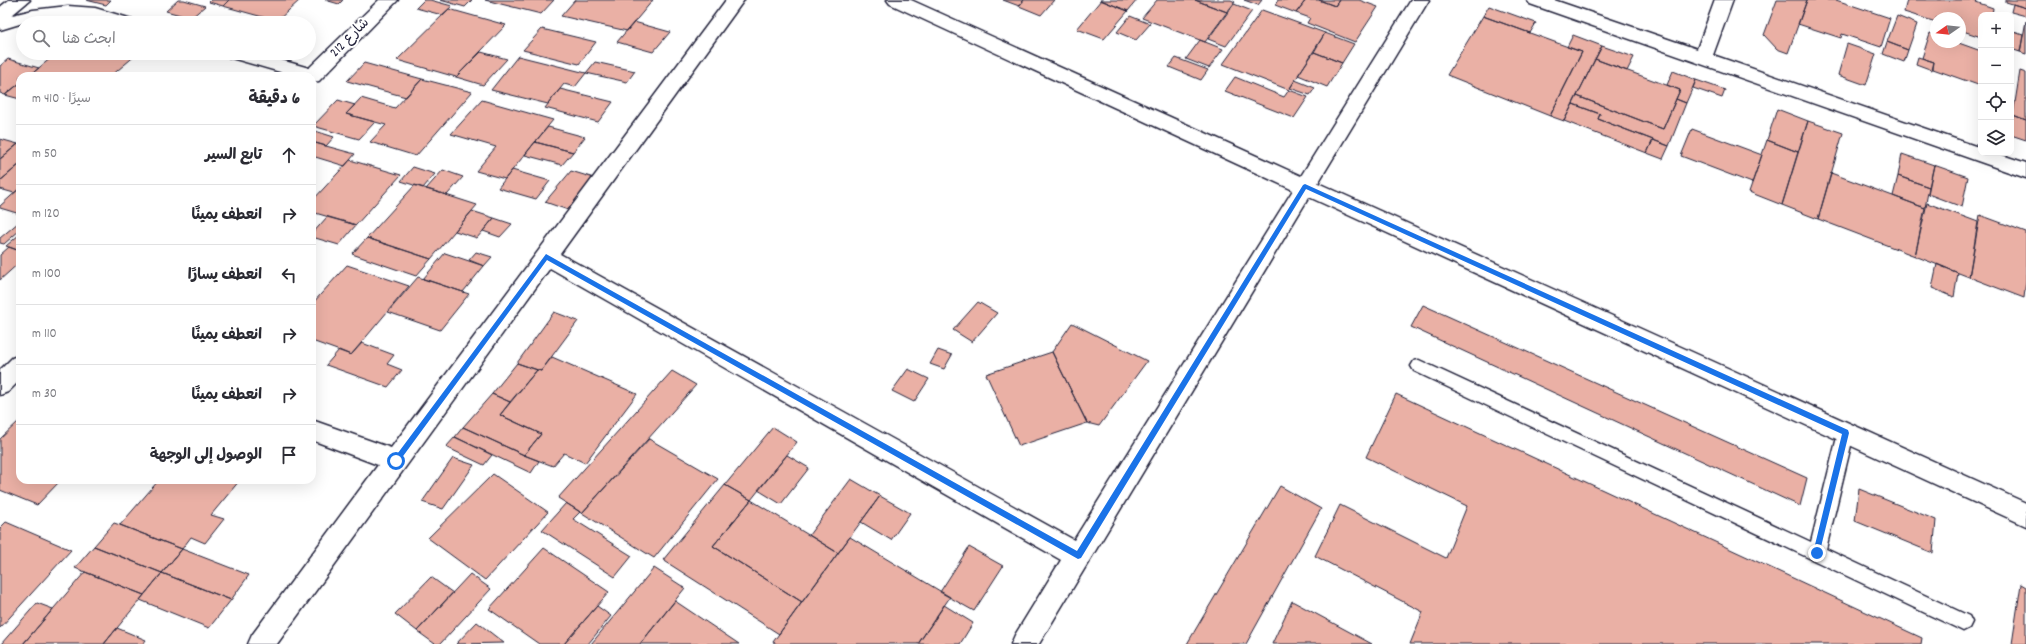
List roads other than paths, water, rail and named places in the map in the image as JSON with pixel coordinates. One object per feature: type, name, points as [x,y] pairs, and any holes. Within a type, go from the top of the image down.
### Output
[{"type":"street","points":[[0,16],[21,0]]},
{"type":"street","points":[[78,0],[90,13]]},
{"type":"street","name":"212 شارع","points":[[316,72],[389,0]]},
{"type":"street","points":[[270,641],[396,461],[735,0]]},
{"type":"street","points":[[896,0],[2026,515]]},
{"type":"street","points":[[1024,644],[1420,0]]},
{"type":"street","points":[[1536,0],[2026,171]]},
{"type":"street","points":[[1703,58],[1724,0]]},
{"type":"street","points":[[44,16],[90,13],[101,16]]},
{"type":"street","points":[[0,24],[16,21]]},
{"type":"street","points":[[258,60],[298,72]]},
{"type":"street","points":[[546,256],[1078,556]]},
{"type":"street","points":[[0,384],[16,369]]},
{"type":"street","points":[[316,431],[396,461]]},
{"type":"lane","points":[[1419,366],[1963,622]]},
{"type":"lane","points":[[1817,553],[1846,433]]}]
